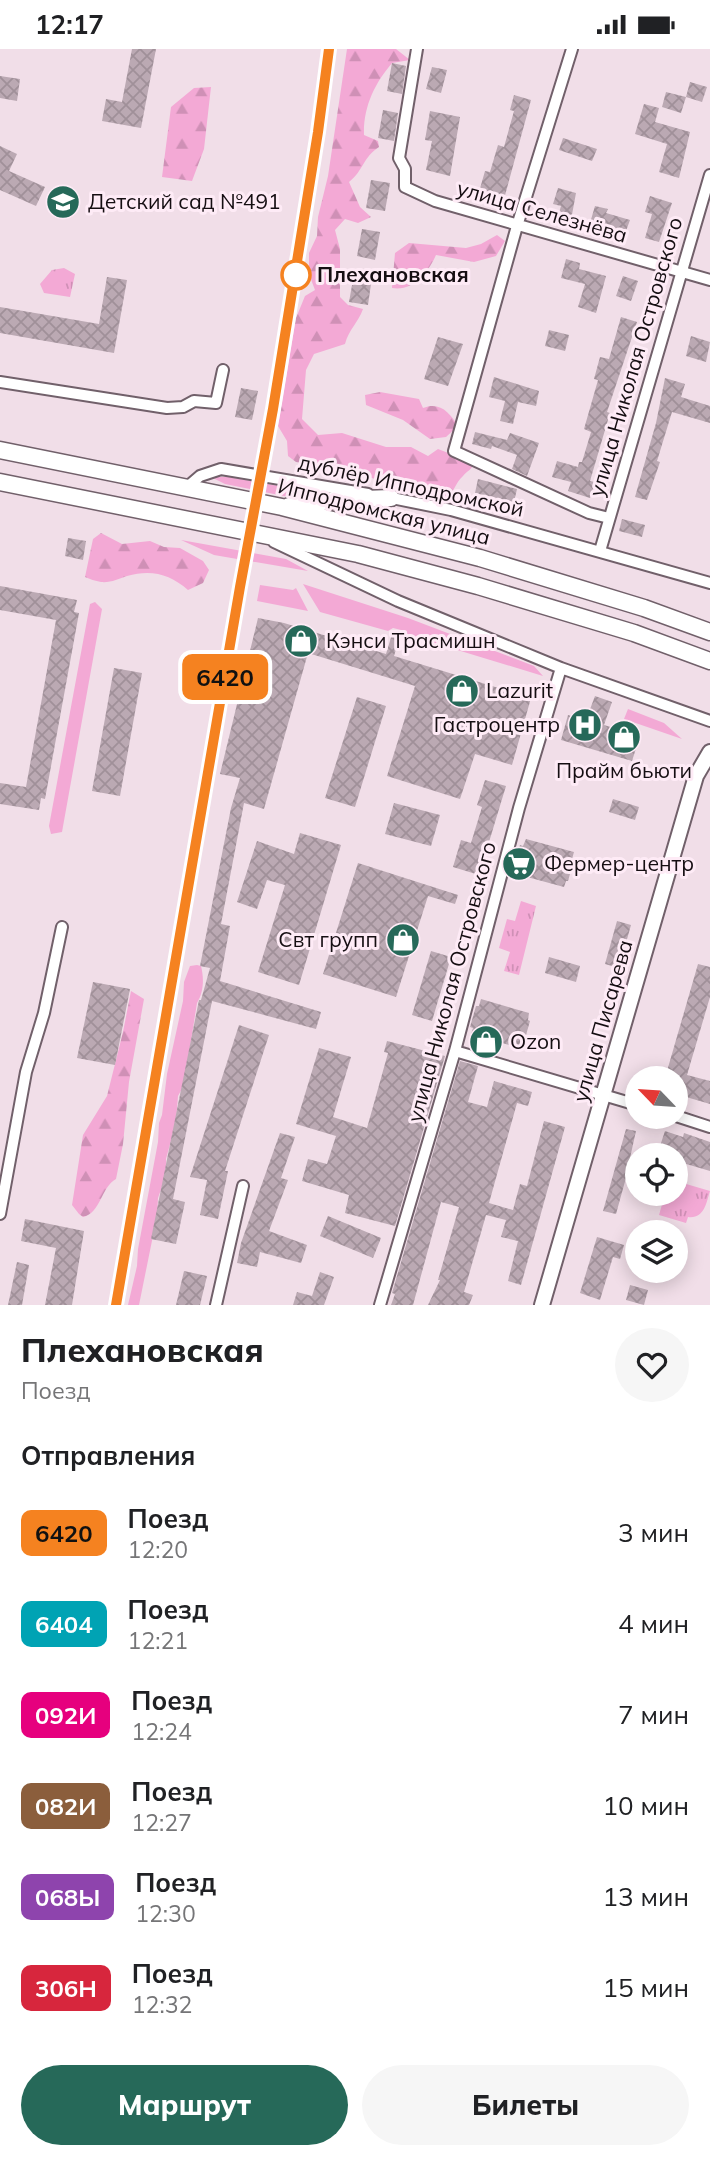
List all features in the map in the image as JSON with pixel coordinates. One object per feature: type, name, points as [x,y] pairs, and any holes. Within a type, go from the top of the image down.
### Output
[{"type":"highway","name":"Ипподромская улица","points":[[0,450],[282,507],[480,558],[644,608],[710,632]]},
{"type":"highway","points":[[0,482],[358,554],[478,586],[634,633],[710,660]]},
{"type":"highway","points":[[282,507],[337,500],[391,498]]},
{"type":"main road","name":"улица Писарева","points":[[542,1305],[696,776],[710,752]]},
{"type":"street","name":"улица Селезнёва","points":[[417,49],[400,158],[405,169],[405,187],[435,201],[710,281]]},
{"type":"street","points":[[572,49],[517,226],[454,451],[589,513],[609,518]]},
{"type":"street","name":"улица Николая Островского","points":[[600,551],[710,174]]},
{"type":"street","points":[[0,382],[167,408],[183,407],[194,401],[216,403],[223,370]]},
{"type":"street","name":"дублёр Ипподромской","points":[[186,488],[200,476],[221,469],[391,498],[451,510],[710,583]]},
{"type":"street","points":[[262,536],[398,601],[561,668],[710,721]]},
{"type":"street","name":"улица Николая Островского","points":[[380,1305],[455,1051],[519,808],[561,668]]},
{"type":"street","points":[[0,1214],[26,1072],[44,1013],[62,927]]},
{"type":"street","points":[[455,1051],[625,1101]]},
{"type":"street","points":[[688,1120],[710,1127]]},
{"type":"street","points":[[216,1305],[243,1186]]},
{"type":"green space","points":[[347,49],[396,49],[410,60],[392,63],[375,87],[368,105],[364,135],[378,141],[379,147],[349,182],[360,207],[371,217],[358,223],[345,219],[335,230],[340,249],[340,297],[348,305],[363,309],[345,344],[314,354],[306,370],[302,419],[318,435],[342,433],[386,447],[411,447],[428,456],[438,449],[474,463],[445,499],[428,491],[296,462],[288,456],[287,441],[278,426],[296,318],[305,296],[315,290],[309,274],[309,253],[317,236]]},
{"type":"green space","points":[[211,87],[204,149],[192,181],[162,177],[171,107],[194,88]]},
{"type":"green space","points":[[497,235],[505,241],[496,256],[474,262],[436,255],[425,274],[413,284],[392,288],[395,253],[409,243],[466,248],[481,244]]},
{"type":"green space","points":[[64,268],[75,274],[70,297],[44,293],[40,284],[52,270]]},
{"type":"green space","points":[[380,392],[419,399],[423,408],[439,407],[448,413],[458,426],[446,437],[430,439],[403,420],[366,405],[365,395]]},
{"type":"green space","points":[[211,477],[229,477],[318,493],[289,497],[225,484]]},
{"type":"green space","points":[[101,533],[122,544],[150,541],[164,547],[180,548],[203,561],[209,570],[203,583],[188,590],[174,580],[152,573],[136,574],[108,582],[93,580],[85,577],[93,539]]},
{"type":"green space","points":[[181,540],[286,559],[308,571],[214,555]]},
{"type":"green space","points":[[303,584],[408,618],[534,666],[543,676],[408,635],[405,631],[393,628],[388,631],[320,612]]},
{"type":"green space","points":[[260,585],[293,590],[296,588],[308,611],[257,601]]},
{"type":"green space","points":[[95,602],[102,609],[62,832],[51,834],[49,826],[90,604]]},
{"type":"green space","points":[[628,709],[664,723],[682,739],[624,719]]},
{"type":"green space","points":[[521,901],[536,906],[519,975],[504,971],[510,952],[499,948],[507,919],[515,921]]},
{"type":"green space","points":[[190,966],[201,966],[202,971],[202,990],[197,1003],[184,1085],[178,1096],[176,1122],[166,1159],[167,1172],[158,1198],[157,1216],[139,1305],[128,1305],[158,1142],[167,1074],[183,1001],[184,982]]},
{"type":"green space","points":[[131,991],[144,999],[116,1179],[107,1188],[94,1211],[83,1217],[72,1205],[83,1135],[107,1096]]},
{"type":"green space","points":[[688,1185],[710,1191],[706,1205],[698,1216],[676,1220],[659,1215],[662,1206],[688,1206]]},
{"type":"building","points":[[132,49],[156,49],[141,128],[102,121],[106,99],[122,102]]},
{"type":"building","points":[[392,63],[406,66],[402,94],[387,91]]},
{"type":"building","points":[[432,67],[447,70],[441,93],[426,89]]},
{"type":"building","points":[[0,76],[20,79],[17,101],[0,98]]},
{"type":"building","points":[[690,82],[707,87],[702,102],[686,97]]},
{"type":"building","points":[[666,92],[686,97],[681,113],[662,107]]},
{"type":"building","points":[[514,95],[531,100],[504,199],[479,192],[485,171],[490,172],[498,145],[504,147],[514,111],[510,110]]},
{"type":"building","points":[[644,104],[659,108],[655,122],[690,132],[679,178],[659,172],[667,144],[635,134]]},
{"type":"building","points":[[383,110],[398,113],[394,141],[378,138]]},
{"type":"building","points":[[430,111],[460,117],[450,176],[426,170],[432,141],[425,140]]},
{"type":"building","points":[[563,138],[597,149],[592,161],[559,150]]},
{"type":"building","points":[[0,146],[17,154],[9,171],[45,187],[36,206],[0,190]]},
{"type":"building","points":[[371,180],[390,183],[385,211],[366,208]]},
{"type":"building","points":[[558,188],[576,193],[571,220],[558,216],[561,206],[553,204]]},
{"type":"building","points":[[650,196],[672,203],[659,242],[645,238],[652,214],[645,212]]},
{"type":"building","points":[[595,206],[608,209],[606,213],[630,220],[626,231],[590,223]]},
{"type":"building","points":[[362,229],[380,232],[375,260],[357,256]]},
{"type":"building","points":[[566,259],[580,263],[579,269],[606,276],[596,313],[578,307],[585,284],[561,278]]},
{"type":"building","points":[[354,274],[372,277],[368,305],[349,302]]},
{"type":"building","points":[[623,276],[638,281],[631,301],[616,296]]},
{"type":"building","points":[[107,277],[127,280],[114,353],[0,333],[0,307],[99,324]]},
{"type":"building","points":[[621,317],[637,322],[607,412],[610,413],[590,481],[595,482],[590,498],[568,491],[571,482],[552,477],[557,461],[578,467],[579,462],[582,462],[591,432],[584,429],[598,380],[594,379],[600,357],[609,359]]},
{"type":"building","points":[[549,330],[569,335],[565,351],[545,346]]},
{"type":"building","points":[[691,336],[710,342],[706,362],[686,356]]},
{"type":"building","points":[[438,337],[463,344],[448,386],[424,379]]},
{"type":"building","points":[[494,377],[539,391],[536,406],[518,402],[513,424],[500,421],[505,401],[489,397]]},
{"type":"building","points":[[665,378],[685,384],[681,397],[710,406],[710,423],[672,412],[657,461],[660,462],[647,500],[635,497],[656,423]]},
{"type":"building","points":[[241,388],[258,391],[252,420],[235,417]]},
{"type":"building","points":[[475,432],[507,440],[510,433],[539,443],[527,476],[512,469],[517,455],[492,446],[491,449],[472,444]]},
{"type":"building","points":[[478,479],[517,489],[514,502],[475,493]]},
{"type":"building","points":[[622,519],[645,525],[642,537],[619,531]]},
{"type":"building","points":[[68,538],[86,541],[83,560],[65,556]]},
{"type":"building","points":[[0,586],[77,600],[74,612],[79,613],[45,799],[41,798],[39,810],[0,804],[0,783],[26,787],[56,620],[0,610]]},
{"type":"building","points":[[258,618],[284,623],[386,654],[393,631],[401,633],[394,656],[531,698],[512,765],[475,754],[460,799],[387,776],[415,686],[308,653],[264,809],[244,803],[221,924],[230,926],[220,981],[321,1012],[316,1029],[212,1001],[173,1199],[185,1202],[176,1244],[151,1239],[199,1000],[210,968],[200,966],[231,808],[240,778],[220,774]]},
{"type":"building","points":[[114,668],[142,673],[120,796],[92,791]]},
{"type":"building","points":[[595,696],[612,702],[604,725],[640,736],[632,761],[561,740],[568,715],[586,720]]},
{"type":"building","points":[[357,697],[386,706],[355,807],[325,798]]},
{"type":"building","points":[[485,780],[506,786],[479,875],[453,867],[461,840],[471,843],[482,807],[477,805]]},
{"type":"building","points":[[613,799],[639,807],[635,820],[609,812]]},
{"type":"building","points":[[394,803],[440,815],[431,846],[385,834]]},
{"type":"building","points":[[300,833],[341,845],[299,985],[258,972],[285,885],[267,880],[257,909],[237,902],[257,841],[294,854]]},
{"type":"building","points":[[526,839],[574,852],[568,881],[564,887],[516,874],[518,867],[514,866],[520,845],[523,846]]},
{"type":"building","points":[[358,863],[458,895],[455,904],[428,896],[396,997],[323,974]]},
{"type":"building","points":[[617,921],[631,925],[619,968],[605,964]]},
{"type":"building","points":[[431,951],[451,957],[432,1021],[412,1015]]},
{"type":"building","points":[[549,957],[580,966],[576,982],[545,973]]},
{"type":"building","points":[[698,964],[710,967],[710,997],[688,1072],[688,1066],[668,1066]]},
{"type":"building","points":[[93,982],[130,989],[115,1065],[77,1058]]},
{"type":"building","points":[[481,999],[529,1013],[530,1021],[520,1048],[471,1034],[473,1028],[470,1027],[476,1006],[479,1006]]},
{"type":"building","points":[[239,1025],[269,1035],[225,1171],[228,1171],[218,1219],[200,1215],[207,1180],[190,1177]]},
{"type":"building","points":[[387,1041],[445,1056],[395,1226],[345,1213],[349,1195],[302,1181],[308,1159],[327,1164],[336,1136],[296,1124],[319,1048],[351,1057],[333,1117],[367,1128],[388,1053],[384,1052]]},
{"type":"building","points":[[460,1061],[478,1066],[468,1102],[487,1107],[494,1081],[532,1092],[528,1106],[517,1103],[489,1203],[513,1210],[520,1184],[527,1186],[544,1121],[565,1127],[521,1285],[508,1281],[518,1241],[501,1237],[506,1220],[486,1215],[464,1292],[473,1295],[469,1305],[428,1305],[440,1280],[459,1207],[441,1202],[413,1305],[391,1305],[395,1294],[392,1293]]},
{"type":"building","points":[[688,1075],[710,1081],[710,1104],[688,1098]]},
{"type":"building","points":[[626,1129],[636,1131],[633,1143],[625,1143],[625,1181],[616,1214],[603,1211]]},
{"type":"building","points":[[665,1131],[683,1137],[684,1133],[710,1142],[710,1171],[688,1165],[688,1143],[661,1143]]},
{"type":"building","points":[[280,1133],[295,1137],[281,1178],[288,1180],[269,1231],[307,1245],[301,1263],[260,1252],[257,1267],[237,1263],[241,1243]]},
{"type":"building","points":[[328,1216],[381,1238],[373,1258],[320,1236]]},
{"type":"building","points":[[25,1219],[84,1231],[72,1305],[45,1305],[56,1248],[21,1241]]},
{"type":"building","points":[[597,1237],[624,1245],[620,1259],[613,1257],[600,1300],[580,1293]]},
{"type":"building","points":[[17,1262],[29,1265],[22,1305],[8,1305]]},
{"type":"building","points":[[184,1271],[207,1276],[200,1305],[176,1305]]},
{"type":"building","points":[[320,1272],[334,1277],[324,1305],[293,1305],[297,1292],[312,1296]]},
{"type":"building","points":[[630,1285],[648,1290],[644,1305],[626,1300]]},
{"type":"railway","points":[[116,1305],[240,587],[269,436],[329,49]]},
{"type":"train","name":"6420","points":[[116,1305],[273,409],[329,49]]},
{"type":"place","name":"Детский сад №491","points":[[63,202]]},
{"type":"place","name":"Плехановская","points":[[296,275]]},
{"type":"place","name":"Кэнси Трасмишн","points":[[301,641]]},
{"type":"place","name":"Lazurit","points":[[462,691]]},
{"type":"place","name":"Гастроцентр","points":[[585,725]]},
{"type":"place","name":"Прайм бьюти","points":[[624,737]]},
{"type":"place","name":"Фермер-центр","points":[[519,864]]},
{"type":"place","name":"Свт групп","points":[[403,940]]},
{"type":"place","name":"Ozon","points":[[486,1042]]}]
